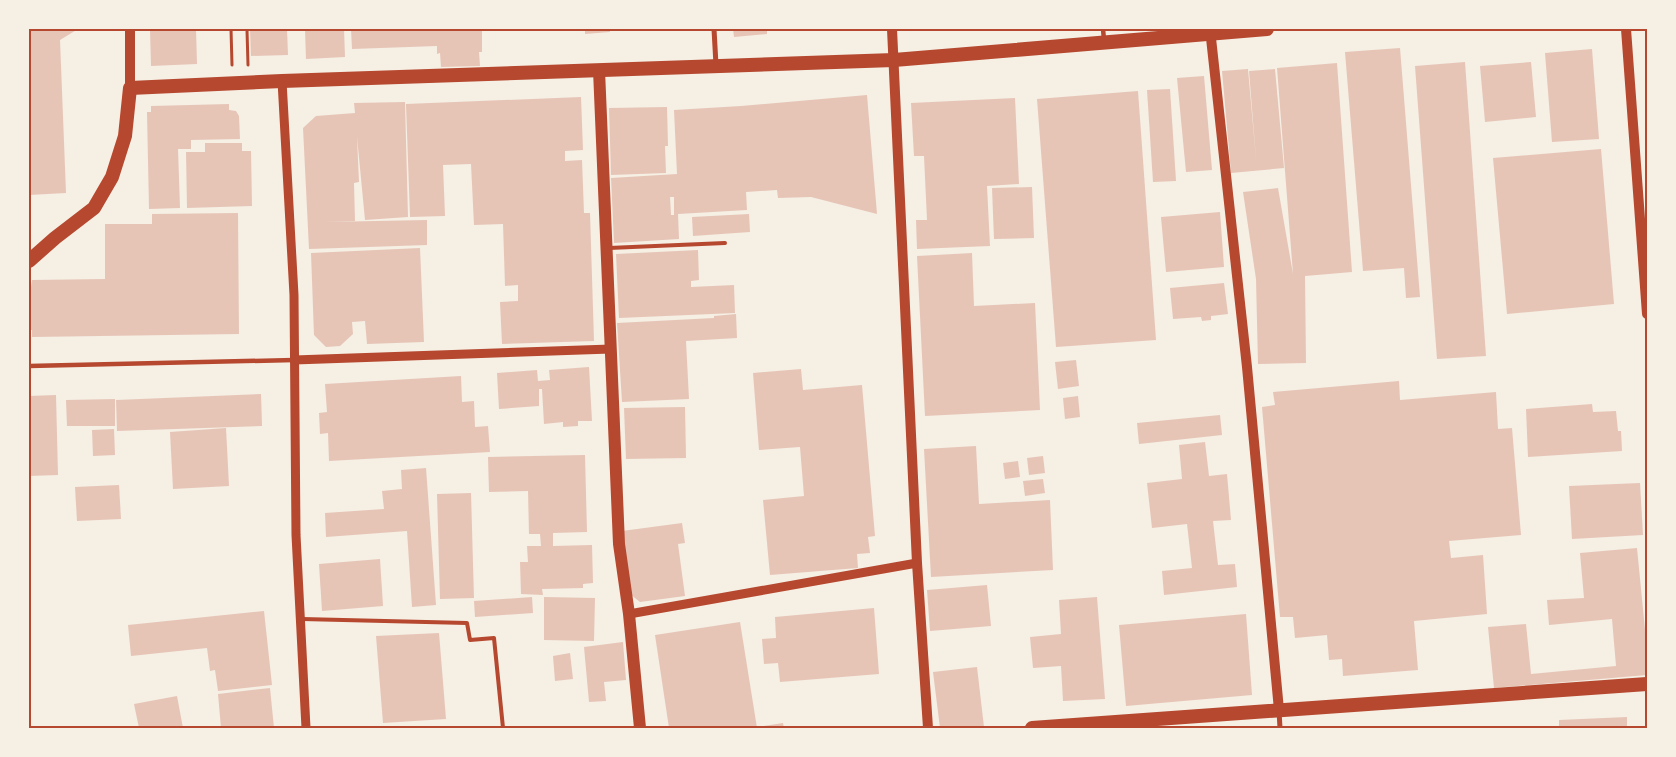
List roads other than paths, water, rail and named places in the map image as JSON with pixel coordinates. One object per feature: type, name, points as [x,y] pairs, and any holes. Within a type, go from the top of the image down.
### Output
[{"type":"highway","points":[[29,261],[94,208],[112,177],[125,136],[130,88],[894,60],[1104,43],[1210,32],[1266,29]]},
{"type":"highway","points":[[1032,728],[1647,684]]},
{"type":"main road","points":[[130,29],[130,88]]},
{"type":"main road","points":[[892,29],[917,563],[928,728]]},
{"type":"main road","points":[[1626,29],[1647,314]]},
{"type":"main road","points":[[1210,32],[1247,366],[1278,710]]},
{"type":"main road","points":[[600,70],[620,544],[640,728]]},
{"type":"street","points":[[714,29],[716,66]]},
{"type":"street","points":[[1103,29],[1104,43]]},
{"type":"street","points":[[282,81],[294,295],[296,535],[306,728]]},
{"type":"street","points":[[29,366],[294,360],[611,349]]},
{"type":"street","points":[[629,614],[917,563]]},
{"type":"street","points":[[1278,710],[1280,728]]},
{"type":"lane","points":[[607,248],[725,243]]},
{"type":"lane","points":[[300,619],[466,623],[470,640],[494,638],[503,728]]}]
